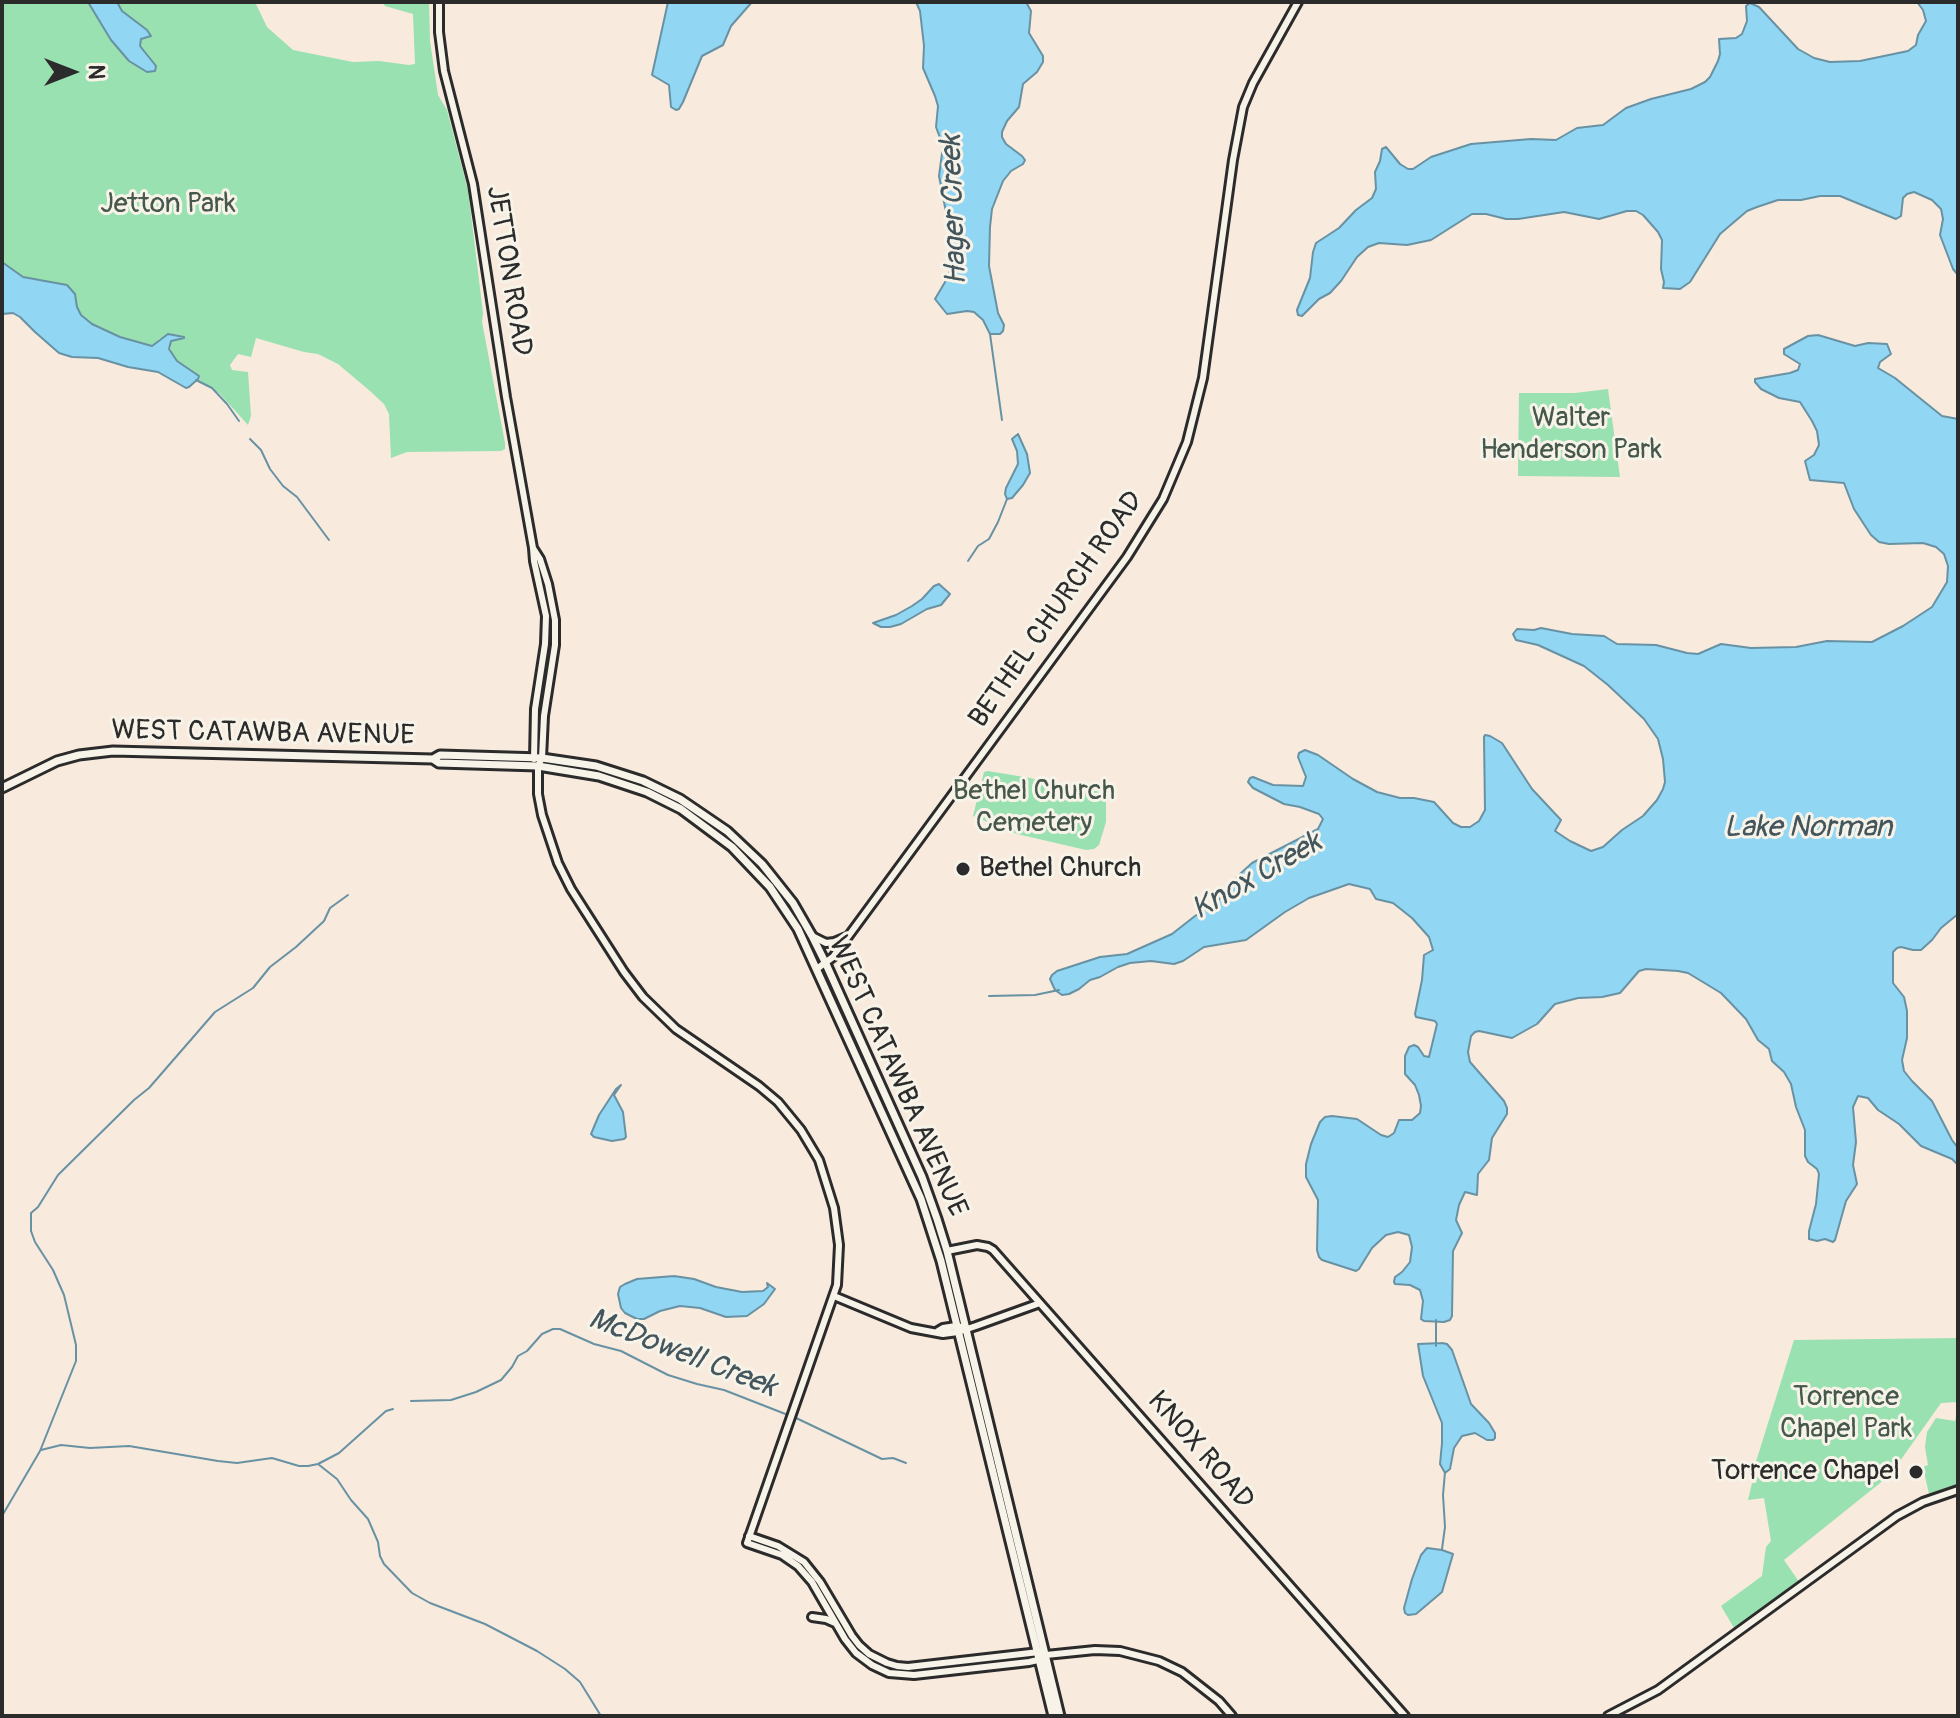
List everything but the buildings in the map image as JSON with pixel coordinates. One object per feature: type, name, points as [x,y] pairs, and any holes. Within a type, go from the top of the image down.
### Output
[{"type":"main road","name":"WEST CATAWBA AVENUE","points":[[2,788],[57,761],[113,751],[433,759],[440,755],[538,757],[596,766],[659,788],[705,815],[754,856],[783,890],[812,936],[869,1081],[911,1173],[935,1240],[1002,1475],[1053,1716]]},
{"type":"main road","name":"WEST CATAWBA AVENUE","points":[[433,759],[439,763],[575,770],[625,783],[665,801],[705,825],[732,847],[770,887],[791,917],[822,966],[922,1177],[937,1219],[947,1251],[960,1329],[997,1494],[1040,1655],[1060,1716]]},
{"type":"main road","points":[[705,825],[722,834],[750,857],[754,856]]},
{"type":"main road","points":[[869,1081],[877,1090],[893,1123],[898,1125]]},
{"type":"main road","points":[[911,1173],[915,1173],[937,1219]]},
{"type":"main road","points":[[980,1424],[997,1473],[1002,1475]]},
{"type":"main road","points":[[997,1494],[1002,1497],[1011,1531],[1017,1540]]},
{"type":"street","name":"JETTON ROAD","points":[[439,2],[444,71],[473,184],[533,548],[548,584],[555,620],[555,645],[538,757],[539,802],[548,838],[571,889],[643,997],[668,1023],[778,1102],[815,1152],[829,1187],[838,1232],[838,1277],[834,1296],[748,1539]]},
{"type":"street","name":"BETHEL CHURCH ROAD","points":[[822,966],[833,957],[1127,557],[1167,490],[1193,426],[1203,378],[1243,107],[1298,2]]},
{"type":"street","points":[[812,936],[826,943],[849,935]]},
{"type":"street","name":"KNOX ROAD","points":[[947,1251],[977,1245],[993,1250],[1405,1716]]},
{"type":"street","points":[[834,1296],[911,1328],[943,1334],[976,1326],[1040,1303]]},
{"type":"street","points":[[1608,1716],[1658,1690],[1897,1516],[1923,1502],[1958,1490]]},
{"type":"street","points":[[748,1539],[798,1566],[812,1582],[851,1647],[880,1669],[914,1675],[1040,1655]]},
{"type":"street","points":[[748,1539],[784,1549],[804,1562],[820,1582],[852,1636],[869,1654],[887,1663],[908,1667],[1106,1650],[1129,1653],[1159,1661],[1194,1680],[1232,1716]]},
{"type":"street","points":[[812,1617],[836,1624]]},
{"type":"green space","name":"Jetton Park","points":[[2,2],[88,2],[111,40],[151,59],[140,46],[142,39],[148,38],[117,2],[255,2],[267,27],[293,50],[353,62],[409,65],[415,64],[413,14],[385,6],[382,2],[429,2],[430,41],[438,95],[447,110],[468,190],[482,322],[505,449],[407,452],[391,458],[389,414],[384,404],[370,391],[338,364],[318,354],[256,338],[251,357],[238,354],[230,365],[232,370],[248,372],[251,416],[248,425],[219,393],[199,381],[199,376],[177,361],[170,343],[183,338],[160,338],[156,344],[146,346],[120,337],[92,324],[81,315],[75,294],[48,282],[23,277],[2,262]]},
{"type":"green space","name":"Walter Henderson Park","points":[[1608,389],[1620,477],[1518,476],[1519,393],[1575,393]]},
{"type":"green space","name":"Bethel Church Cemetery","points":[[984,772],[1106,792],[1106,822],[1099,845],[1086,850],[1017,834],[973,816]]},
{"type":"green space","name":"Torrence Chapel Park","points":[[1958,1338],[1958,1402],[1941,1403],[1890,1475],[1784,1560],[1802,1586],[1737,1633],[1721,1606],[1762,1576],[1766,1547],[1771,1541],[1764,1498],[1748,1500],[1759,1470],[1754,1468],[1794,1340]]},
{"type":"green space","points":[[1958,1409],[1958,1485],[1929,1494],[1923,1467],[1928,1465],[1925,1447],[1927,1432],[1936,1418],[1955,1421]]},
{"type":"water","points":[[88,2],[117,2],[122,11],[147,30],[151,36],[141,39],[140,46],[156,66],[155,71],[147,72],[129,61],[111,40]]},
{"type":"water","points":[[668,2],[752,2],[731,26],[723,45],[702,56],[683,102],[676,110],[671,107],[669,85],[652,75]]},
{"type":"water","points":[[916,2],[1026,2],[1031,11],[1029,33],[1043,56],[1037,72],[1023,84],[1019,107],[1002,132],[1006,144],[1025,160],[1003,181],[992,209],[989,266],[998,313],[1004,325],[1000,334],[990,334],[983,320],[974,312],[947,314],[935,299],[951,267],[951,238],[939,176],[943,146],[936,127],[938,106],[923,68],[924,46]]},
{"type":"water","points":[[1917,2],[1958,2],[1958,275],[1940,235],[1941,209],[1932,200],[1914,192],[1903,198],[1901,216],[1896,219],[1840,196],[1778,200],[1747,211],[1720,234],[1690,282],[1680,289],[1663,288],[1662,240],[1643,215],[1636,211],[1599,219],[1564,212],[1518,219],[1472,214],[1431,240],[1407,245],[1379,243],[1368,247],[1330,293],[1302,316],[1298,315],[1297,310],[1310,278],[1316,243],[1339,228],[1372,198],[1382,149],[1386,147],[1400,164],[1413,169],[1431,157],[1471,144],[1556,140],[1577,128],[1603,125],[1626,108],[1705,82],[1718,61],[1719,39],[1736,38],[1742,34],[1747,21],[1746,6],[1750,3],[1759,7],[1798,49],[1814,58],[1830,62],[1860,61],[1908,51],[1916,45],[1926,21]]},
{"type":"water","points":[[2,262],[23,277],[67,285],[75,294],[81,315],[92,324],[120,337],[152,346],[168,334],[184,337],[171,341],[169,349],[177,361],[199,376],[198,379],[186,388],[158,372],[98,358],[59,353],[20,317],[13,313],[2,314]]},
{"type":"water","name":"Lake Norman","points":[[1818,335],[1855,346],[1887,344],[1891,354],[1880,362],[1878,368],[1942,416],[1958,419],[1958,914],[1921,950],[1901,947],[1893,952],[1893,983],[1904,997],[1907,1011],[1907,1038],[1902,1060],[1904,1071],[1932,1101],[1958,1148],[1958,1165],[1952,1159],[1921,1146],[1868,1098],[1858,1096],[1853,1107],[1856,1142],[1853,1165],[1857,1184],[1846,1201],[1835,1240],[1809,1239],[1819,1174],[1805,1156],[1805,1130],[1791,1084],[1784,1072],[1772,1061],[1769,1049],[1758,1040],[1746,1019],[1721,993],[1688,973],[1639,971],[1620,993],[1555,1004],[1537,1024],[1512,1038],[1479,1031],[1471,1036],[1470,1062],[1504,1101],[1507,1114],[1492,1138],[1489,1160],[1478,1174],[1477,1195],[1465,1192],[1459,1205],[1456,1220],[1462,1233],[1453,1251],[1452,1316],[1444,1322],[1424,1321],[1421,1319],[1423,1301],[1420,1290],[1394,1282],[1410,1262],[1412,1247],[1409,1235],[1398,1232],[1386,1235],[1372,1248],[1356,1271],[1322,1260],[1317,1250],[1318,1200],[1306,1177],[1311,1144],[1325,1117],[1357,1119],[1388,1137],[1394,1133],[1399,1120],[1412,1120],[1420,1113],[1419,1095],[1405,1074],[1405,1056],[1409,1047],[1414,1045],[1429,1057],[1437,1024],[1415,1014],[1424,955],[1433,950],[1429,937],[1412,918],[1393,903],[1376,899],[1370,889],[1349,884],[1309,898],[1246,940],[1204,947],[1174,964],[1151,961],[1130,963],[1062,995],[1055,990],[1050,979],[1057,971],[1100,957],[1127,954],[1172,934],[1216,903],[1252,863],[1318,829],[1323,819],[1319,814],[1284,804],[1253,788],[1248,782],[1253,777],[1273,785],[1303,786],[1306,777],[1298,757],[1305,750],[1377,792],[1434,802],[1453,823],[1470,827],[1479,821],[1485,810],[1484,737],[1490,736],[1502,743],[1532,789],[1561,820],[1555,831],[1591,851],[1603,847],[1643,816],[1663,789],[1663,759],[1658,739],[1644,719],[1584,666],[1538,645],[1516,640],[1513,634],[1517,629],[1541,628],[1604,636],[1617,644],[1656,645],[1698,654],[1721,644],[1751,648],[1796,647],[1827,641],[1872,642],[1932,607],[1947,582],[1948,566],[1944,554],[1936,547],[1923,543],[1879,542],[1854,509],[1844,483],[1810,480],[1805,461],[1814,455],[1819,445],[1812,421],[1800,402],[1779,398],[1761,389],[1755,382],[1755,379],[1798,370],[1800,364],[1784,354],[1784,349],[1808,336]]},
{"type":"water","points":[[1018,434],[1027,454],[1030,473],[1012,498],[1007,499],[1006,488],[1018,464],[1012,439]]},
{"type":"water","points":[[939,584],[950,594],[941,605],[890,627],[873,623],[912,606]]},
{"type":"water","points":[[621,1085],[614,1095],[623,1112],[626,1137],[612,1141],[594,1137],[591,1134],[599,1115]]},
{"type":"water","points":[[674,1276],[742,1292],[763,1291],[768,1287],[767,1283],[775,1289],[764,1304],[747,1316],[726,1317],[700,1308],[680,1306],[637,1319],[621,1308],[620,1287],[637,1279]]},
{"type":"water","points":[[1442,1343],[1452,1350],[1471,1404],[1495,1433],[1493,1440],[1475,1433],[1462,1436],[1454,1448],[1450,1469],[1445,1473],[1440,1464],[1442,1423],[1423,1376],[1418,1344]]},
{"type":"water","points":[[1427,1548],[1453,1554],[1442,1592],[1416,1614],[1408,1615],[1404,1608],[1412,1579]]},
{"type":"waterway","name":"Hager Creek","points":[[990,334],[1002,420]]},
{"type":"waterway","points":[[196,380],[212,388],[239,421]]},
{"type":"waterway","points":[[250,439],[261,450],[283,486],[297,497],[329,540]]},
{"type":"waterway","name":"Hager Creek","points":[[968,561],[978,546],[989,539],[1007,499]]},
{"type":"waterway","points":[[2,1516],[40,1451],[76,1361],[76,1345],[64,1295],[35,1242],[31,1231],[31,1213],[58,1175],[149,1088],[215,1012],[253,988],[270,967],[324,921],[330,908],[348,895]]},
{"type":"waterway","name":"Knox Creek","points":[[989,996],[1035,995],[1059,990]]},
{"type":"waterway","points":[[1436,1320],[1436,1346]]},
{"type":"waterway","name":"McDowell Creek","points":[[411,1401],[451,1400],[501,1380],[518,1356],[542,1334],[560,1329],[594,1344],[621,1351],[668,1375],[724,1390],[788,1415]]},
{"type":"waterway","name":"McDowell Creek","points":[[41,1450],[61,1445],[90,1448],[129,1446],[218,1461],[237,1463],[272,1458],[308,1466],[339,1453],[386,1411],[393,1409]]},
{"type":"waterway","name":"McDowell Creek","points":[[794,1417],[882,1459],[893,1458],[906,1463]]},
{"type":"waterway","points":[[318,1464],[337,1479],[368,1519],[384,1564],[412,1593],[485,1624],[565,1669],[580,1682],[601,1716]]},
{"type":"waterway","points":[[1442,1549],[1445,1472]]},
{"type":"place","name":"Bethel Church","points":[[963,869]]},
{"type":"place","name":"Torrence Chapel","points":[[1916,1472]]}]
